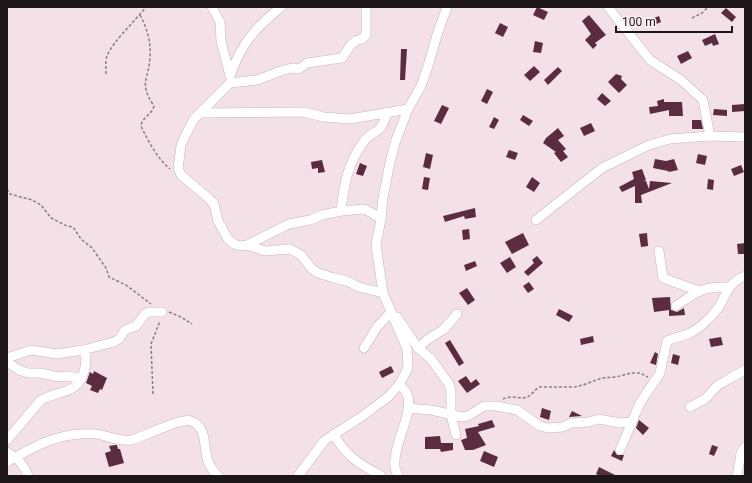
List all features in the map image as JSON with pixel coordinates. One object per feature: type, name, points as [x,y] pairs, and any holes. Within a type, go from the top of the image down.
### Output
[{"type":"street","points":[[212,7],[220,22],[221,41],[230,80]]},
{"type":"street","points":[[281,7],[249,37],[238,55],[230,80],[194,119],[181,146],[178,168],[181,175],[214,204],[218,221],[228,239],[234,244],[247,245],[265,251],[290,249],[301,255],[312,269],[318,273],[347,281],[359,287],[383,293]]},
{"type":"street","points":[[230,80],[257,80],[292,68],[299,69],[307,63],[342,58],[350,46],[366,35],[366,7]]},
{"type":"street","points":[[298,476],[324,440],[378,405],[399,385],[408,368],[407,349],[383,293],[376,245],[382,219],[383,198],[396,140],[408,109],[420,86],[447,7]]},
{"type":"street","points":[[608,7],[616,11],[650,60],[681,80],[703,100],[710,136]]},
{"type":"street","points":[[200,113],[304,112],[324,117],[350,119],[408,109]]},
{"type":"street","points":[[341,210],[344,183],[350,165],[366,138],[381,127],[387,112]]},
{"type":"street","points":[[536,220],[602,168],[658,142],[670,139],[710,136],[745,137]]},
{"type":"street","points":[[247,245],[289,224],[310,220],[341,210],[364,209],[372,212],[382,219]]},
{"type":"street","points":[[659,251],[663,278],[699,291]]},
{"type":"street","points":[[620,450],[640,403],[660,373],[668,341],[671,338],[688,334],[709,318],[718,307],[730,287],[740,278],[745,276]]},
{"type":"street","points":[[676,306],[699,291],[715,287],[730,287]]},
{"type":"street","points":[[364,348],[389,309]]},
{"type":"street","points":[[389,309],[418,348],[431,359],[449,384],[451,391],[451,415],[456,435]]},
{"type":"street","points":[[7,358],[31,350],[53,354],[83,350],[114,342],[119,339],[125,330],[136,326],[148,312],[163,311]]},
{"type":"street","points":[[418,348],[444,329],[457,314]]},
{"type":"street","points":[[7,440],[40,402],[44,399],[69,391],[75,387],[81,379],[86,361],[86,354],[83,350]]},
{"type":"street","points":[[7,362],[28,373],[40,373],[58,378],[68,376],[81,379]]},
{"type":"street","points":[[690,407],[705,400],[717,386],[745,370]]},
{"type":"street","points":[[398,476],[395,468],[396,457],[408,408],[408,395],[399,385]]},
{"type":"street","points":[[408,408],[431,410],[462,417],[468,416],[484,406],[496,406],[517,410],[543,428],[563,427],[571,423],[589,422],[599,419],[632,422]]},
{"type":"street","points":[[7,462],[37,445],[66,436],[76,434],[92,434],[126,441],[182,420],[191,421],[199,427],[204,438],[208,462],[218,476]]},
{"type":"street","points":[[334,434],[340,447],[347,454],[381,476]]},
{"type":"street","points":[[737,476],[741,453],[745,447]]},
{"type":"street","points":[[7,452],[16,457],[23,464],[28,476]]},
{"type":"path","points":[[106,74],[107,56],[122,35],[146,7]]},
{"type":"path","points":[[692,18],[702,13],[708,7]]},
{"type":"path","points":[[140,14],[147,28],[150,42],[150,57],[145,80],[145,89],[154,106],[151,112],[143,120],[141,126],[150,145],[162,161],[169,169],[181,175]]},
{"type":"path","points":[[7,189],[10,194],[25,197],[41,205],[51,218],[73,227],[81,239],[92,248],[106,268],[109,277],[126,285],[145,300],[163,311],[181,317],[192,324]]},
{"type":"path","points":[[153,394],[152,344],[163,311]]},
{"type":"path","points":[[496,406],[506,398],[513,396],[522,398],[529,396],[539,387],[574,387],[602,378],[616,377],[631,373],[640,373],[654,382]]},
{"type":"building","points":[[537,7],[548,12],[544,20],[533,15]]},
{"type":"building","points":[[726,8],[736,17],[732,22],[721,13]]},
{"type":"building","points":[[589,15],[606,35],[595,43],[597,45],[593,49],[585,40],[591,34],[582,21]]},
{"type":"building","points":[[659,16],[661,22],[652,26],[649,20]]},
{"type":"building","points":[[500,23],[508,27],[503,37],[495,33]]},
{"type":"building","points":[[715,34],[719,44],[713,46],[712,43],[705,46],[702,40]]},
{"type":"building","points":[[535,41],[543,43],[541,53],[533,52]]},
{"type":"building","points":[[401,49],[407,49],[405,80],[400,80]]},
{"type":"building","points":[[688,51],[692,58],[681,64],[677,56]]},
{"type":"building","points":[[534,66],[540,72],[530,81],[524,75]]},
{"type":"building","points":[[558,67],[562,71],[548,85],[544,80]]},
{"type":"building","points":[[616,74],[622,76],[621,79],[627,85],[619,93],[608,82]]},
{"type":"building","points":[[487,89],[493,92],[487,104],[481,101]]},
{"type":"building","points":[[602,93],[611,101],[605,106],[597,99]]},
{"type":"building","points":[[664,99],[664,102],[682,102],[683,116],[669,116],[669,110],[650,114],[649,107],[658,106],[657,101]]},
{"type":"building","points":[[745,104],[745,111],[732,112],[732,105]]},
{"type":"building","points":[[442,105],[449,108],[441,124],[434,121]]},
{"type":"building","points":[[714,109],[727,110],[727,116],[713,115]]},
{"type":"building","points":[[523,115],[533,121],[529,126],[520,120]]},
{"type":"building","points":[[494,117],[499,120],[494,129],[489,127]]},
{"type":"building","points":[[692,120],[701,120],[703,129],[692,129]]},
{"type":"building","points":[[591,123],[595,131],[584,136],[580,128]]},
{"type":"building","points":[[558,128],[564,136],[558,140],[566,149],[563,151],[568,157],[561,162],[554,153],[556,152],[543,143],[546,138]]},
{"type":"building","points":[[509,150],[518,153],[515,160],[506,157]]},
{"type":"building","points":[[426,153],[433,155],[430,169],[423,167]]},
{"type":"building","points":[[698,154],[707,156],[705,165],[696,163]]},
{"type":"building","points":[[655,159],[666,161],[674,159],[678,170],[669,172],[653,168]]},
{"type":"building","points":[[322,160],[325,172],[318,173],[318,168],[312,169],[311,162]]},
{"type":"building","points":[[360,163],[367,166],[363,176],[356,174]]},
{"type":"building","points":[[741,165],[744,172],[734,176],[731,169]]},
{"type":"building","points":[[642,169],[646,180],[644,180],[646,181],[649,189],[650,181],[672,183],[641,195],[642,203],[635,203],[635,186],[622,192],[619,187],[634,179],[632,172]]},
{"type":"building","points":[[424,177],[430,178],[428,190],[422,189]]},
{"type":"building","points":[[532,177],[540,183],[534,192],[526,187]]},
{"type":"building","points":[[708,179],[714,180],[713,190],[707,189]]},
{"type":"building","points":[[475,208],[476,217],[465,219],[464,216],[445,222],[443,216]]},
{"type":"building","points":[[469,229],[470,239],[463,240],[462,230]]},
{"type":"building","points":[[523,233],[529,245],[512,254],[505,242]]},
{"type":"building","points":[[647,233],[648,246],[641,247],[639,234]]},
{"type":"building","points":[[745,243],[745,254],[738,254],[737,244]]},
{"type":"building","points":[[537,256],[543,263],[528,276],[524,272],[534,263],[532,260]]},
{"type":"building","points":[[510,257],[516,267],[507,273],[500,263]]},
{"type":"building","points":[[475,261],[477,266],[466,271],[464,265]]},
{"type":"building","points":[[529,282],[534,289],[528,293],[523,286]]},
{"type":"building","points":[[467,288],[475,300],[468,305],[459,293]]},
{"type":"building","points":[[670,297],[671,310],[677,312],[684,308],[685,315],[669,316],[669,310],[654,312],[652,298]]},
{"type":"building","points":[[559,309],[573,316],[569,322],[556,315]]},
{"type":"building","points":[[593,336],[594,342],[581,345],[580,339]]},
{"type":"building","points":[[721,337],[723,345],[711,347],[709,339]]},
{"type":"building","points":[[450,340],[464,363],[459,366],[445,343]]},
{"type":"building","points":[[655,352],[658,354],[656,365],[650,363]]},
{"type":"building","points":[[673,354],[680,356],[678,365],[671,363]]},
{"type":"building","points":[[391,366],[394,372],[382,378],[379,372]]},
{"type":"building","points":[[94,371],[107,378],[102,390],[100,389],[98,393],[90,390],[92,386],[86,383],[90,372],[93,374]]},
{"type":"building","points":[[466,376],[471,383],[476,379],[480,384],[467,393],[458,381]]},
{"type":"building","points":[[542,408],[551,411],[549,420],[540,417]]},
{"type":"building","points":[[572,411],[582,416],[569,417]]},
{"type":"building","points":[[492,420],[495,427],[478,432],[486,445],[473,450],[465,450],[461,440],[467,438],[465,429],[479,426],[478,424]]},
{"type":"building","points":[[639,420],[649,428],[643,435],[636,428]]},
{"type":"building","points":[[440,436],[441,443],[453,443],[453,450],[441,452],[440,449],[425,449],[425,437]]},
{"type":"building","points":[[117,445],[118,449],[120,449],[124,463],[109,467],[105,453],[111,451],[109,446]]},
{"type":"building","points":[[712,445],[718,447],[714,456],[709,454]]},
{"type":"building","points":[[614,450],[617,455],[624,455],[622,461],[611,456]]},
{"type":"building","points":[[484,451],[498,457],[494,467],[480,461]]},
{"type":"building","points":[[599,467],[617,476],[600,476],[596,474]]}]
